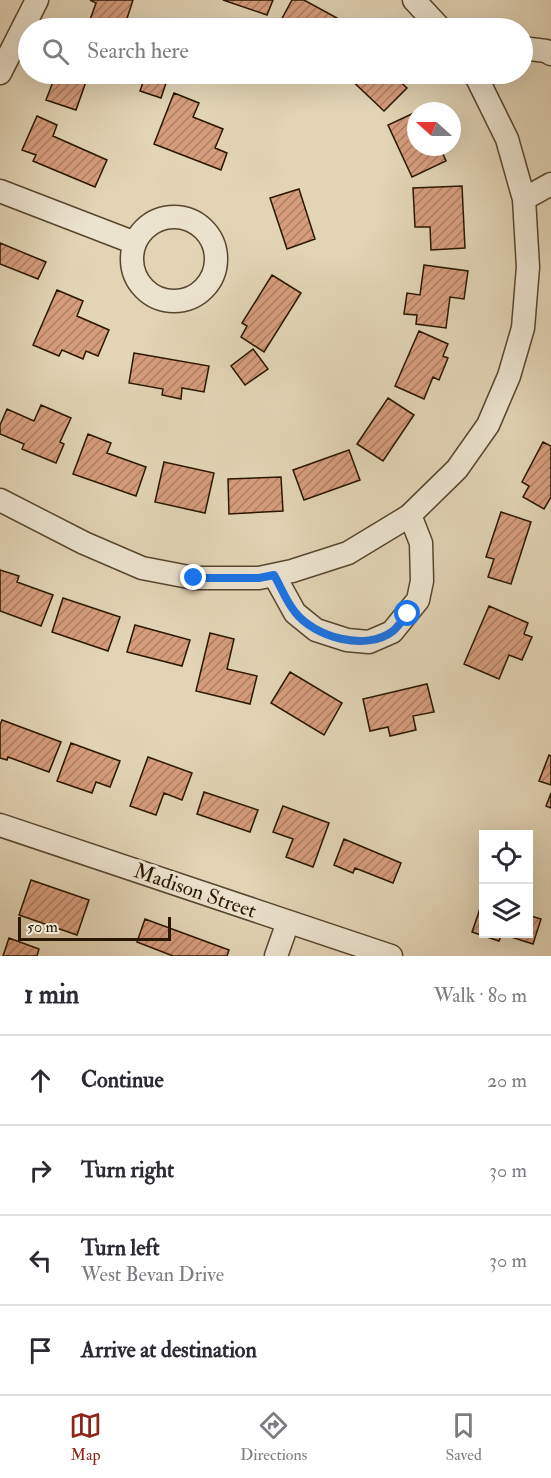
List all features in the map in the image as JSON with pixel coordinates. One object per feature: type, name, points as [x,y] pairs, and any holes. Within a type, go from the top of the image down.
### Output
[{"type":"street","points":[[28,18],[37,0]]},
{"type":"street","points":[[414,0],[431,18]]},
{"type":"street","points":[[0,73],[18,37]]},
{"type":"street","points":[[533,49],[551,54]]},
{"type":"street","points":[[0,500],[84,543],[142,568],[194,578],[259,578],[292,571],[348,553],[410,514],[458,469],[488,424],[509,376],[523,328],[528,267],[524,200],[507,139],[480,84]]},
{"type":"street","points":[[524,200],[551,184]]},
{"type":"street","points":[[0,191],[135,243]]},
{"type":"street","points":[[274,575],[295,613],[316,630],[347,640],[369,642],[392,632],[418,600],[422,581],[421,543],[410,514]]},
{"type":"street","name":"Madison Street","points":[[0,825],[391,956]]},
{"type":"street","points":[[276,956],[288,922]]},
{"type":"building","points":[[90,0],[133,0],[127,18],[91,18],[96,3]]},
{"type":"building","points":[[223,0],[273,0],[267,15]]},
{"type":"building","points":[[292,0],[304,0],[337,18],[282,18]]},
{"type":"building","points":[[52,84],[85,84],[76,110],[46,100]]},
{"type":"building","points":[[142,84],[166,84],[161,98],[140,91]]},
{"type":"building","points":[[356,84],[403,84],[407,88],[384,111]]},
{"type":"building","points":[[174,93],[199,103],[193,117],[223,129],[215,148],[227,153],[221,170],[154,144]]},
{"type":"building","points":[[37,116],[57,125],[53,136],[107,160],[95,187],[33,161],[36,155],[22,150]]},
{"type":"building","points":[[407,116],[407,156],[444,156],[446,161],[412,177],[388,125]]},
{"type":"building","points":[[462,186],[465,248],[431,250],[430,227],[415,227],[413,188]]},
{"type":"building","points":[[299,189],[315,239],[287,249],[270,198]]},
{"type":"building","points":[[0,243],[46,262],[38,279],[0,264]]},
{"type":"building","points":[[424,265],[468,271],[464,299],[450,297],[446,328],[416,324],[417,315],[404,314],[407,293],[420,295]]},
{"type":"building","points":[[272,275],[301,293],[264,352],[241,337],[247,326],[242,323]]},
{"type":"building","points":[[57,290],[83,301],[77,316],[109,330],[98,356],[86,351],[83,359],[62,350],[59,356],[33,345]]},
{"type":"building","points":[[419,331],[448,344],[443,356],[448,358],[439,380],[433,377],[424,399],[395,386]]},
{"type":"building","points":[[253,349],[268,369],[245,385],[231,366]]},
{"type":"building","points":[[134,353],[209,366],[204,392],[182,388],[181,399],[162,395],[163,389],[129,383]]},
{"type":"building","points":[[388,398],[414,415],[383,461],[357,444]]},
{"type":"building","points":[[41,405],[71,418],[60,442],[64,444],[56,463],[22,449],[24,444],[0,434],[0,425],[7,409],[34,421]]},
{"type":"building","points":[[88,434],[111,443],[107,453],[146,467],[136,496],[73,474]]},
{"type":"building","points":[[543,442],[551,446],[551,497],[544,509],[523,497],[529,486],[522,482]]},
{"type":"building","points":[[349,450],[360,480],[304,500],[293,470]]},
{"type":"building","points":[[164,462],[214,473],[205,513],[155,502]]},
{"type":"building","points":[[281,477],[283,511],[229,514],[228,479]]},
{"type":"building","points":[[501,512],[531,522],[511,584],[488,577],[494,559],[486,557]]},
{"type":"building","points":[[0,570],[19,576],[17,582],[53,595],[41,626],[0,611]]},
{"type":"building","points":[[63,598],[120,617],[108,651],[52,632]]},
{"type":"building","points":[[489,606],[528,623],[524,634],[532,637],[522,660],[509,655],[499,679],[464,664]]},
{"type":"building","points":[[135,625],[190,640],[182,666],[127,652]]},
{"type":"building","points":[[210,633],[234,639],[227,669],[257,676],[250,704],[196,691]]},
{"type":"building","points":[[290,672],[342,703],[324,735],[271,703]]},
{"type":"building","points":[[427,684],[434,712],[413,716],[416,730],[390,736],[388,727],[370,731],[363,699]]},
{"type":"building","points":[[2,720],[61,742],[49,772],[8,757],[7,760],[0,758]]},
{"type":"building","points":[[71,743],[120,761],[110,787],[96,782],[92,793],[57,781]]},
{"type":"building","points":[[549,755],[551,756],[551,785],[539,781]]},
{"type":"building","points":[[148,757],[192,773],[182,800],[164,793],[156,815],[130,806]]},
{"type":"building","points":[[204,792],[258,810],[250,832],[197,814]]},
{"type":"building","points":[[551,793],[551,808],[546,806]]},
{"type":"building","points":[[283,806],[329,823],[313,867],[286,857],[293,839],[273,832]]},
{"type":"building","points":[[344,839],[401,863],[393,883],[355,868],[353,873],[334,865]]},
{"type":"building","points":[[31,880],[89,900],[77,935],[19,915]]},
{"type":"building","points":[[479,912],[479,934],[472,932]]},
{"type":"building","points":[[533,917],[541,919],[533,944],[514,938],[533,938]]},
{"type":"building","points":[[145,919],[229,950],[227,956],[173,956],[137,942]]},
{"type":"building","points":[[9,938],[39,949],[37,956],[3,956]]},
{"type":"route","points":[[194,578],[259,578],[274,575],[295,613],[316,630],[347,640],[369,642],[392,632],[408,614]]}]
